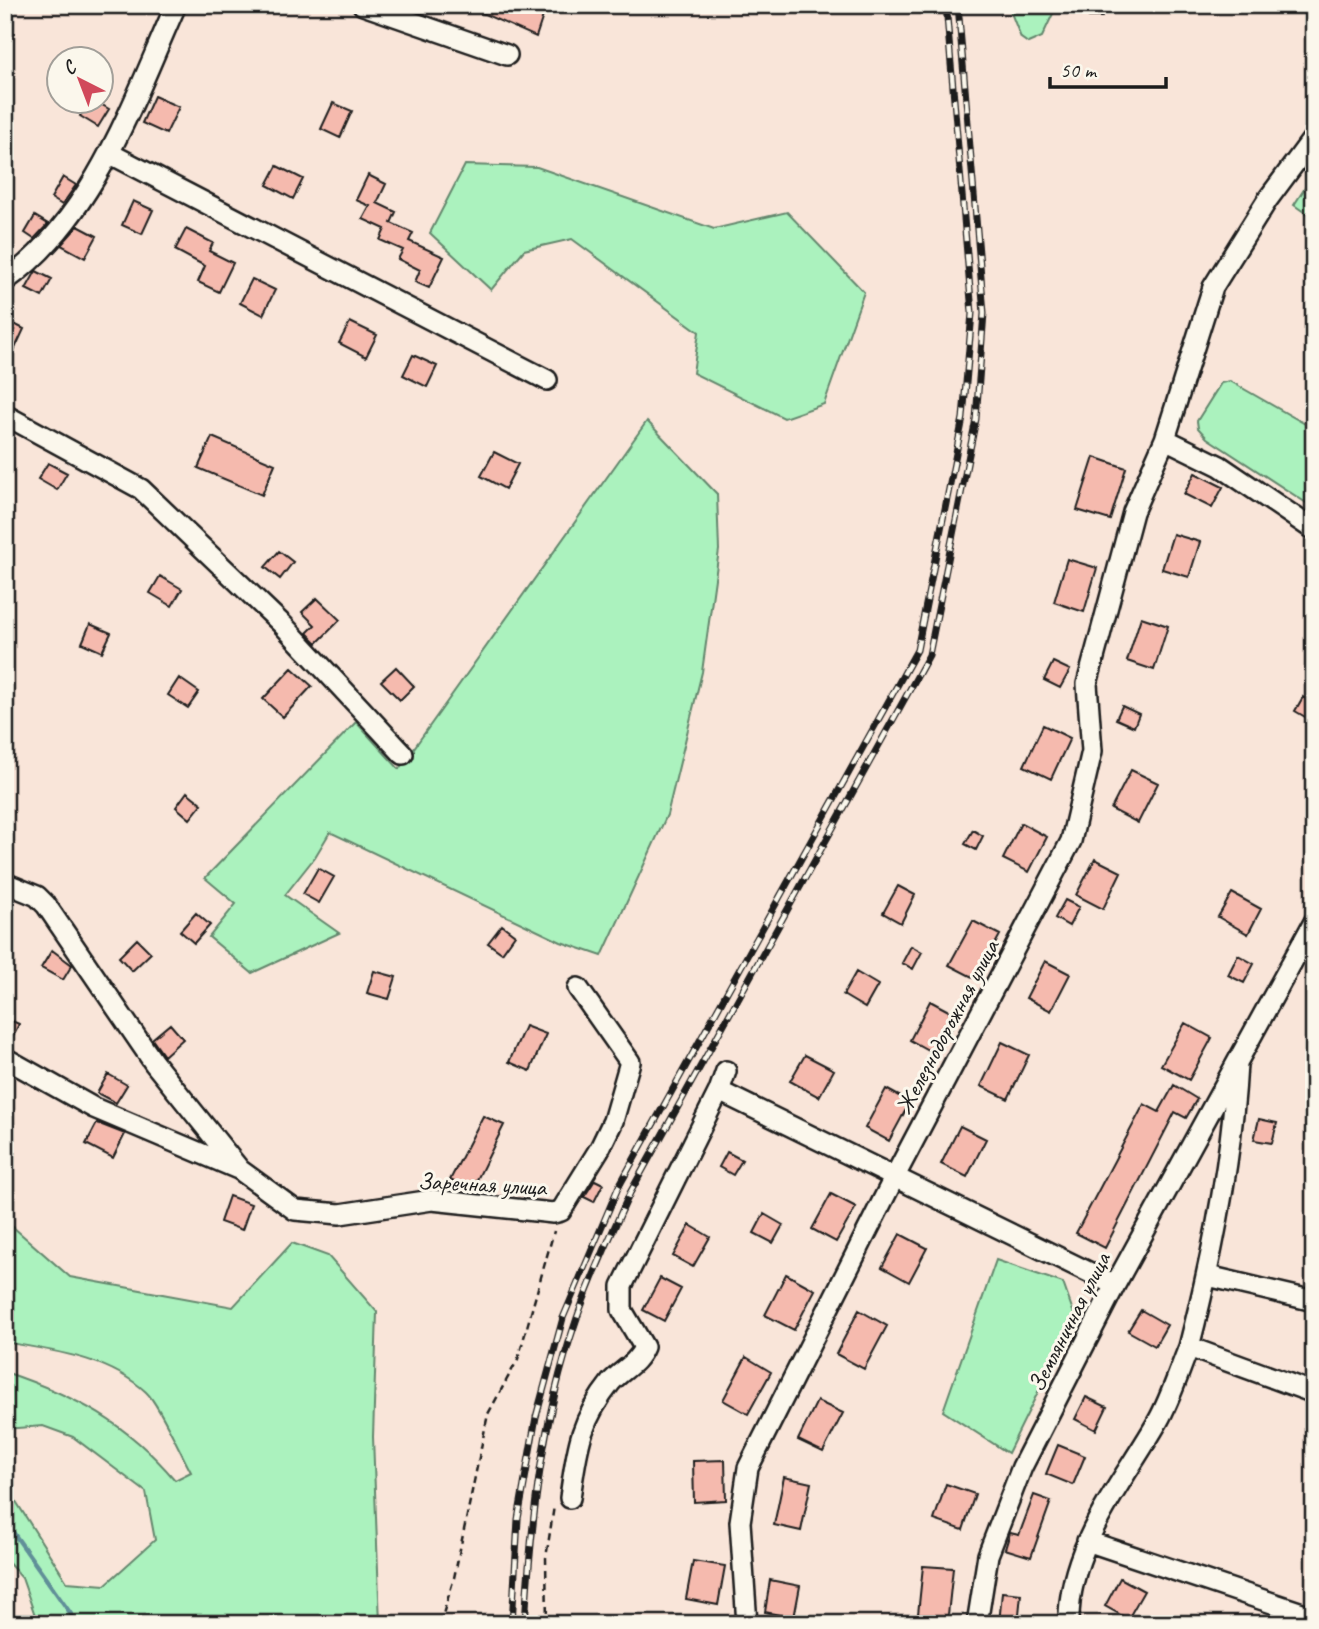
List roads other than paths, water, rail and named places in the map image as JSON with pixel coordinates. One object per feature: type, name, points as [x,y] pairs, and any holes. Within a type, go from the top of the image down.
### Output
[{"type":"street","points":[[5,281],[28,265],[77,204],[109,153],[176,5]]},
{"type":"street","points":[[363,5],[507,55]]},
{"type":"street","name":"Железнодорожная улица","points":[[747,1624],[740,1522],[748,1468],[894,1178],[1070,841],[1092,751],[1087,684],[1133,512],[1165,439],[1213,287],[1268,199],[1314,137]]},
{"type":"street","points":[[109,153],[547,380]]},
{"type":"street","points":[[5,415],[141,489],[283,625],[403,754]]},
{"type":"street","points":[[1165,439],[1220,466],[1314,530]]},
{"type":"street","name":"Заречная улица","points":[[5,883],[37,896],[46,905],[154,1063],[240,1170],[295,1210],[340,1214],[432,1200],[553,1213],[561,1211],[604,1139],[630,1062],[578,988]]},
{"type":"street","name":"Земляничная улица","points":[[977,1624],[988,1555],[998,1523],[1022,1467],[1115,1285],[1238,1056],[1308,946],[1314,922]]},
{"type":"street","points":[[1069,1624],[1068,1596],[1087,1541],[1160,1418],[1189,1347],[1208,1276],[1234,1131],[1238,1056]]},
{"type":"street","points":[[5,1058],[94,1108],[240,1170]]},
{"type":"street","points":[[562,1499],[584,1420],[615,1377],[640,1359],[645,1347],[622,1310],[622,1286],[629,1267],[719,1091],[726,1071]]},
{"type":"street","points":[[719,1091],[1115,1285]]},
{"type":"street","points":[[1208,1276],[1314,1301]]},
{"type":"street","points":[[1189,1347],[1314,1393]]},
{"type":"street","points":[[1087,1541],[1314,1617]]},
{"type":"waterway","points":[[5,1521],[78,1624]]},
{"type":"railway","points":[[512,1624],[518,1519],[536,1417],[563,1318],[618,1188],[917,650],[963,418],[972,313],[946,5]]},
{"type":"railway","points":[[525,1624],[535,1508],[547,1433],[564,1358],[595,1272],[630,1193],[929,655],[976,419],[984,313],[958,5]]}]
